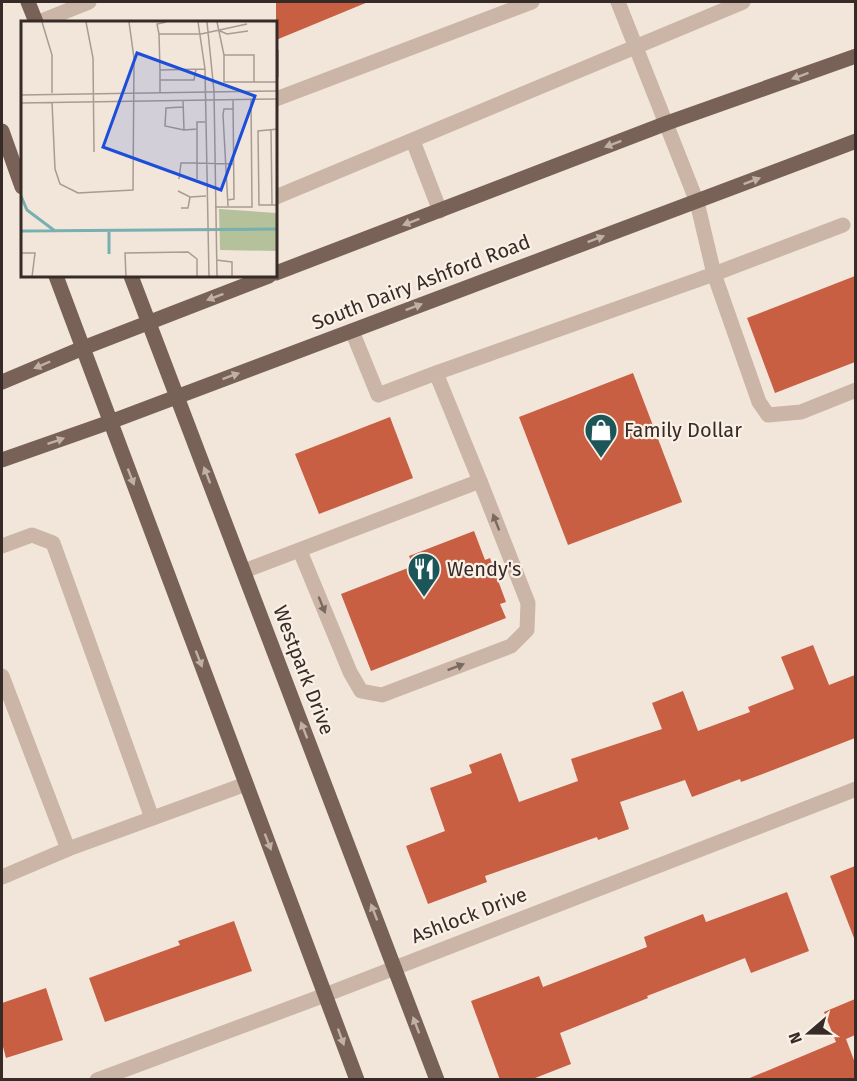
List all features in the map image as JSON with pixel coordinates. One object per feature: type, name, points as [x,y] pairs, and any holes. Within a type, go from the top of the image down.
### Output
[{"type":"main road","points":[[28,2],[38,21]]},
{"type":"main road","points":[[278,272],[667,123],[855,56]]},
{"type":"main road","points":[[2,131],[21,184]]},
{"type":"main road","name":"South Dairy Ashford Road","points":[[2,460],[110,422],[855,141]]},
{"type":"main road","points":[[57,278],[357,1080]]},
{"type":"main road","name":"Westpark Drive","points":[[132,278],[437,1080]]},
{"type":"main road","points":[[2,382],[264,278]]},
{"type":"street","points":[[41,21],[89,2]]},
{"type":"street","points":[[278,98],[532,2]]},
{"type":"street","points":[[618,2],[697,202],[714,274],[759,402],[768,415],[801,412],[855,390]]},
{"type":"street","points":[[278,196],[743,2]]},
{"type":"street","points":[[413,141],[440,211]]},
{"type":"street","points":[[352,331],[378,395],[843,225]]},
{"type":"street","points":[[300,551],[350,672],[361,691],[382,695],[511,646],[527,630],[528,603],[436,373]]},
{"type":"street","points":[[244,572],[480,481]]},
{"type":"street","points":[[2,546],[32,535],[53,543],[152,818]]},
{"type":"street","points":[[2,676],[68,849]]},
{"type":"street","points":[[2,877],[68,849],[246,784]]},
{"type":"street","name":"Ashlock Drive","points":[[97,1080],[325,995],[855,789]]},
{"type":"building","points":[[276,2],[368,2],[278,39],[278,21],[276,21]]},
{"type":"building","points":[[855,276],[855,362],[775,393],[747,318]]},
{"type":"building","name":"Family Dollar","points":[[633,373],[682,502],[568,545],[519,417]]},
{"type":"building","points":[[390,417],[413,478],[319,514],[295,454]]},
{"type":"building","name":"Wendy's","points":[[474,531],[485,560],[490,558],[506,602],[500,604],[506,618],[371,671],[341,594],[413,566],[409,556]]},
{"type":"building","points":[[813,645],[829,685],[855,675],[855,738],[741,782],[740,779],[692,797],[685,780],[620,802],[629,829],[598,840],[597,837],[485,876],[487,882],[428,904],[406,846],[445,831],[430,788],[472,773],[469,765],[501,753],[519,802],[578,781],[571,759],[662,729],[652,703],[683,691],[698,731],[750,712],[748,707],[794,689],[781,657]]},
{"type":"building","points":[[855,866],[855,938],[854,938],[830,876]]},
{"type":"building","points":[[787,892],[809,951],[751,973],[745,958],[647,996],[648,998],[560,1033],[571,1064],[530,1080],[500,1080],[471,1001],[539,976],[543,987],[647,947],[644,937],[703,914],[706,922]]},
{"type":"building","points":[[234,921],[252,971],[105,1022],[89,978],[180,945],[178,941]]},
{"type":"building","points":[[46,988],[63,1040],[6,1058],[2,1043],[2,1003]]},
{"type":"building","points":[[855,999],[855,1035],[846,1039],[855,1063],[855,1080],[745,1080],[836,1042],[824,1012]]},
{"type":"place","name":"Family Dollar","points":[[601,459]]},
{"type":"place","name":"Wendy's","points":[[424,598]]}]
